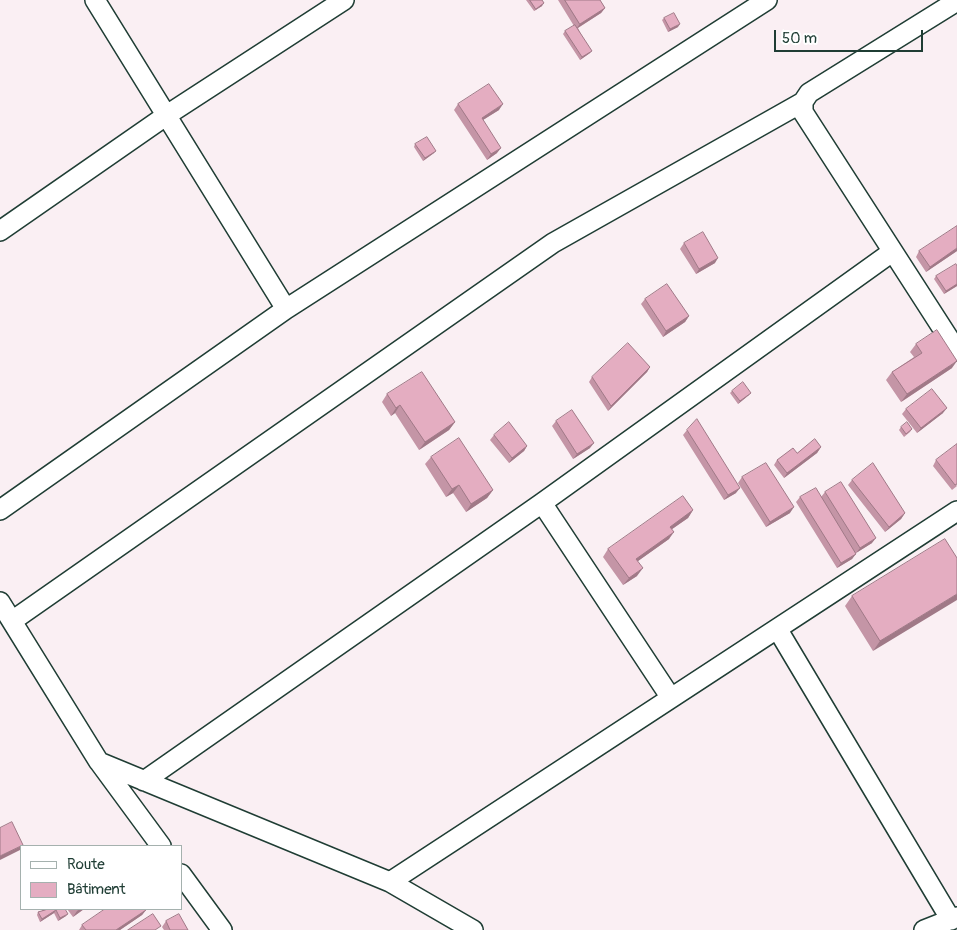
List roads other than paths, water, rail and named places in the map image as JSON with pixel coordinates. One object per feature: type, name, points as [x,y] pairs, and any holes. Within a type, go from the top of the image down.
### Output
[{"type":"street","points":[[95,0],[286,309]]},
{"type":"street","points":[[0,231],[167,115],[344,0]]},
{"type":"street","points":[[0,510],[286,309],[767,0]]},
{"type":"street","points":[[12,621],[553,243],[803,102],[809,93],[957,1]]},
{"type":"street","points":[[803,102],[803,112],[957,351]]},
{"type":"street","points":[[144,781],[542,503],[892,252]]},
{"type":"street","points":[[542,503],[672,698]]},
{"type":"street","points":[[390,882],[778,630],[957,511]]},
{"type":"street","points":[[0,602],[99,762],[160,845]]},
{"type":"street","points":[[778,630],[954,918],[924,930]]},
{"type":"street","points":[[99,762],[390,882],[473,930]]},
{"type":"street","points":[[182,875],[222,930]]}]
